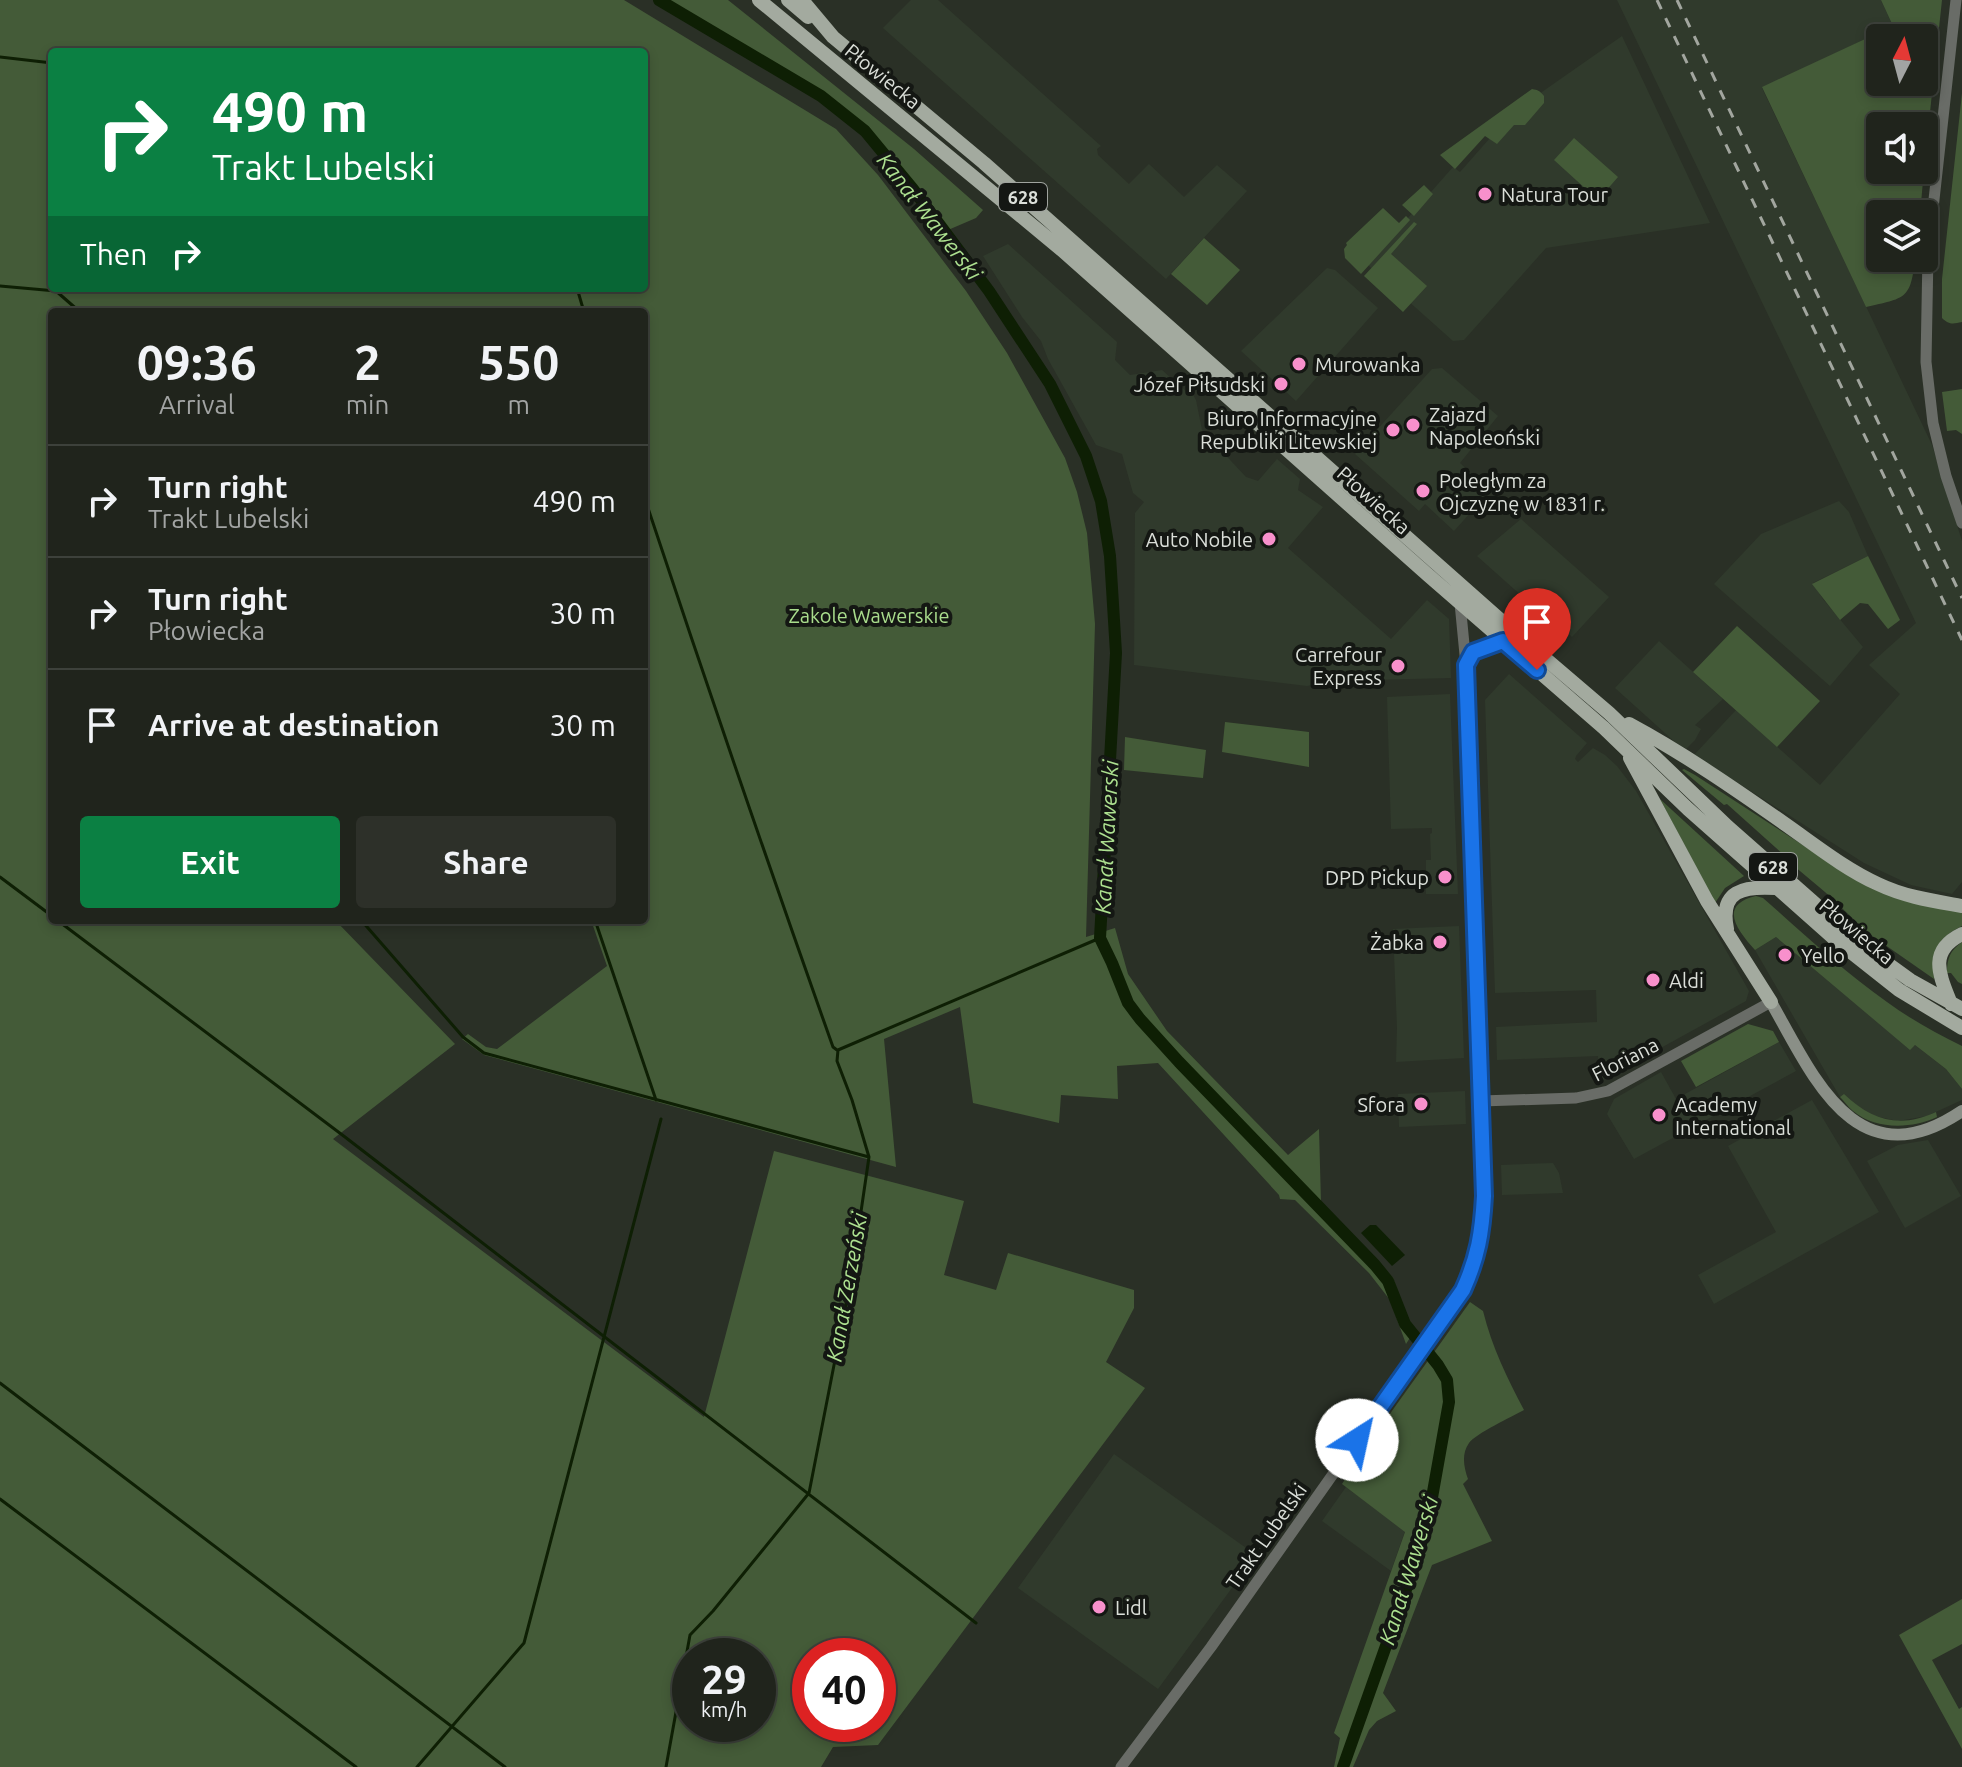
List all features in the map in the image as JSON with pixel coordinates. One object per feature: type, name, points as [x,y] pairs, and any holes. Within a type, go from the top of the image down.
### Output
[{"type":"main road","name":"Płowiecka","points":[[759,0],[1043,234],[1624,747],[1776,888],[1877,974],[1921,1005],[1962,1028]]},
{"type":"main road","name":"628","points":[[788,0],[833,37]]},
{"type":"main road","name":"Płowiecka","points":[[802,0],[833,37],[984,163],[1609,713],[1728,827],[1863,946],[1910,980],[1957,1006]]},
{"type":"main road","points":[[1609,713],[1658,740],[1851,869],[1879,884],[1922,898],[1962,906]]},
{"type":"main road","points":[[1624,747],[1672,839],[1729,937],[1771,1002],[1817,1083],[1840,1111],[1872,1130],[1899,1135],[1930,1129],[1959,1115]]},
{"type":"main road","points":[[1729,937],[1725,910],[1731,897],[1751,887],[1776,888]]},
{"type":"main road","points":[[1957,1006],[1941,978],[1939,964],[1945,947],[1962,934]]},
{"type":"street","points":[[1956,0],[1928,254],[1926,332],[1933,423],[1962,523]]},
{"type":"street","name":"Trakt Lubelski","points":[[1121,1767],[1211,1647],[1423,1347],[1463,1290],[1473,1267],[1482,1234],[1484,1196],[1466,665],[1460,603]]},
{"type":"street","points":[[1466,665],[1473,652],[1503,641]]},
{"type":"street","name":"Floriana","points":[[1481,1101],[1576,1098],[1608,1091],[1771,1002]]},
{"type":"shaded area","points":[[911,0],[938,0],[1101,146],[1097,149],[1098,155],[1129,184],[1149,164],[1184,197],[1217,165],[1247,191],[1166,279],[883,28]]},
{"type":"shaded area","points":[[1617,0],[1881,0],[1892,24],[1866,24],[1866,39],[1762,88],[1932,445],[1962,541],[1962,882],[1952,894],[1911,885],[1864,863],[1694,755],[1736,710],[1820,785],[1900,694],[1869,665],[1916,623]]},
{"type":"shaded area","points":[[1622,36],[1710,223],[1546,248],[1464,340],[1453,341],[1369,266],[1369,262],[1453,167],[1460,172],[1512,113]]},
{"type":"shaded area","points":[[1008,244],[1117,342],[1115,360],[1130,375],[1162,370],[1188,393],[1191,391],[1202,430],[1246,477],[1258,481],[1277,459],[1300,479],[1298,490],[1323,507],[1288,548],[1391,639],[1427,600],[1449,619],[1451,678],[1329,681],[1307,686],[1134,665],[1135,513],[1144,502],[1133,493],[1122,454],[1096,445],[1041,341],[983,256]]},
{"type":"shaded area","points":[[1327,268],[1335,270],[1378,308],[1296,401],[1241,351]]},
{"type":"shaded area","points":[[1442,368],[1498,416],[1460,463],[1490,491],[1454,531],[1425,504],[1419,511],[1355,454],[1432,369]]},
{"type":"shaded area","points":[[1839,501],[1849,512],[1868,556],[1813,583],[1863,647],[1830,686],[1714,584],[1761,534]]},
{"type":"shaded area","points":[[1521,519],[1609,597],[1572,637],[1566,631],[1562,632],[1477,556]]},
{"type":"shaded area","points":[[1659,641],[1723,699],[1695,725],[1701,729],[1686,749],[1615,688]]},
{"type":"shaded area","points":[[1509,674],[1587,743],[1576,756],[1578,762],[1593,748],[1617,766],[1636,791],[1749,991],[1746,1001],[1599,1082],[1598,1056],[1497,1060],[1496,1027],[1597,1022],[1596,990],[1495,993],[1485,700]]},
{"type":"shaded area","points":[[1450,694],[1458,894],[1426,894],[1426,860],[1431,860],[1432,828],[1391,829],[1387,697]]},
{"type":"shaded area","points":[[1459,926],[1464,1058],[1396,1062],[1393,929]]},
{"type":"shaded area","points":[[1776,937],[1910,1049],[1915,1045],[1946,1069],[1962,1089],[1962,1100],[1927,1116],[1898,1121],[1869,1115],[1844,1095],[1840,1097],[1755,950]]},
{"type":"shaded area","name":"Academy International","points":[[1779,1042],[1796,1071],[1634,1159],[1607,1114],[1614,1099],[1661,1072],[1676,1099]]},
{"type":"shaded area","points":[[1465,1091],[1466,1124],[1399,1127],[1398,1094]]},
{"type":"shaded area","points":[[1812,1100],[1879,1212],[1714,1304],[1698,1275],[1776,1232],[1728,1146]]},
{"type":"shaded area","points":[[1928,1140],[1961,1196],[1905,1228],[1867,1161],[1898,1145]]},
{"type":"shaded area","points":[[1553,1163],[1559,1173],[1563,1193],[1502,1195],[1501,1165]]},
{"type":"shaded area","points":[[1370,1225],[1376,1225],[1405,1255],[1392,1266],[1361,1233]]},
{"type":"shaded area","points":[[1114,1454],[1256,1555],[1158,1689],[1018,1588]]},
{"type":"shaded area","points":[[1346,1487],[1405,1531],[1391,1571],[1322,1521]]},
{"type":"green space","name":"Zakole Wawerskie","points":[[0,0],[624,0],[836,129],[878,175],[966,291],[1007,353],[1065,458],[1087,533],[1095,624],[1086,937],[1115,928],[1128,974],[1167,1031],[1288,1155],[1319,1129],[1321,1203],[1393,1278],[1413,1333],[1406,1344],[1390,1300],[1369,1273],[1295,1200],[1280,1199],[1158,1063],[1117,1066],[1118,1099],[1061,1095],[1059,1123],[973,1103],[960,1007],[884,1039],[896,1167],[484,1055],[462,1039],[468,1034],[486,1047],[497,1049],[607,966],[592,924],[648,924],[648,308],[48,308],[48,924],[339,924],[455,1044],[333,1139],[704,1417],[774,1151],[964,1201],[944,1275],[996,1290],[1008,1253],[1134,1290],[1134,1308],[1106,1362],[1145,1388],[896,1721],[896,1638],[792,1638],[792,1742],[880,1742],[878,1745],[833,1747],[821,1767],[0,1767]]},
{"type":"green space","points":[[665,0],[728,0],[914,149],[983,210],[976,218],[948,230],[865,128],[820,91]]},
{"type":"green space","points":[[1881,0],[1942,0],[1938,37],[1938,24],[1892,24]]},
{"type":"green space","points":[[1866,39],[1866,96],[1932,96],[1930,112],[1866,112],[1866,184],[1923,184],[1921,200],[1866,200],[1866,272],[1913,272],[1908,290],[1898,299],[1866,307],[1762,87]]},
{"type":"green space","points":[[1532,89],[1543,94],[1544,103],[1525,125],[1514,125],[1497,144],[1485,136],[1455,169],[1440,155]]},
{"type":"green space","points":[[1962,93],[1962,322],[1951,323],[1942,318],[1942,279]]},
{"type":"green space","points":[[1574,138],[1618,177],[1598,200],[1554,160]]},
{"type":"green space","points":[[1424,185],[1433,194],[1414,216],[1402,205]]},
{"type":"green space","points":[[1383,208],[1399,223],[1406,216],[1410,220],[1361,274],[1345,258],[1346,243]]},
{"type":"green space","points":[[1414,222],[1417,224],[1391,254],[1427,286],[1403,312],[1364,276]]},
{"type":"green space","points":[[1204,238],[1240,270],[1207,305],[1171,274]]},
{"type":"green space","points":[[1962,389],[1962,434],[1956,430],[1947,431],[1942,392]]},
{"type":"green space","points":[[1868,556],[1900,620],[1888,629],[1868,604],[1860,603],[1840,620],[1812,584]]},
{"type":"green space","points":[[1737,626],[1820,701],[1777,747],[1693,672]]},
{"type":"green space","points":[[1225,722],[1309,732],[1309,767],[1222,752]]},
{"type":"green space","points":[[1125,737],[1206,750],[1203,778],[1124,770]]},
{"type":"green space","points":[[1684,769],[1852,877],[1962,912],[1962,926],[1942,941],[1935,954],[1934,979],[1868,933],[1727,804],[1724,805]]},
{"type":"green space","points":[[1660,799],[1744,876],[1725,888],[1715,903]]},
{"type":"green space","points":[[1756,896],[1763,898],[1839,965],[1887,1002],[1923,1026],[1962,1046],[1962,1089],[1946,1069],[1915,1045],[1910,1050],[1776,937],[1755,950],[1742,935],[1734,912],[1744,900]]},
{"type":"green space","points":[[1962,942],[1962,984],[1947,973],[1950,955]]},
{"type":"green space","points":[[1748,1024],[1773,1031],[1779,1042],[1696,1087],[1681,1061]]},
{"type":"green space","points":[[1844,1094],[1875,1116],[1887,1119],[1910,1120],[1936,1112],[1937,1117],[1916,1124],[1894,1126],[1872,1122],[1853,1111],[1840,1097]]},
{"type":"green space","points":[[1470,1302],[1483,1311],[1500,1362],[1524,1410],[1479,1435],[1469,1443],[1464,1456],[1468,1479],[1463,1484],[1492,1541],[1432,1565],[1383,1693],[1396,1711],[1377,1721],[1369,1730],[1353,1767],[1334,1767],[1340,1738],[1334,1733],[1405,1532],[1342,1484]]},
{"type":"green space","points":[[1962,1599],[1962,1644],[1932,1660],[1959,1709],[1962,1707],[1962,1749],[1899,1635]]},
{"type":"waterway","name":"Kanał Wawerski","points":[[659,0],[821,96],[865,131],[913,189],[989,291],[1050,384],[1086,456],[1101,501],[1110,556],[1116,653],[1100,938],[1128,1003],[1140,1019],[1375,1265],[1388,1281],[1405,1324],[1447,1380],[1449,1402],[1428,1520],[1343,1767]]},
{"type":"waterway","points":[[0,57],[48,63]]},
{"type":"waterway","points":[[0,286],[48,290]]},
{"type":"waterway","points":[[57,292],[75,308]]},
{"type":"waterway","points":[[578,292],[583,308]]},
{"type":"waterway","points":[[648,508],[785,910],[833,1047],[837,1050]]},
{"type":"waterway","points":[[0,877],[48,913]]},
{"type":"waterway","points":[[62,924],[345,1137],[976,1623]]},
{"type":"waterway","points":[[364,924],[463,1037],[484,1053],[869,1157]]},
{"type":"waterway","points":[[596,924],[656,1100]]},
{"type":"waterway","name":"Kanał Zerzeński","points":[[666,1767],[690,1635],[809,1493],[852,1273],[869,1157],[837,1061],[838,1050],[1100,938]]},
{"type":"waterway","points":[[417,1767],[524,1643],[661,1119]]},
{"type":"waterway","points":[[0,1383],[505,1767]]},
{"type":"waterway","points":[[0,1499],[356,1767]]},
{"type":"railway","points":[[1657,0],[1962,640]]},
{"type":"railway","points":[[1677,0],[1962,598]]},
{"type":"place","name":"Natura Tour","points":[[1485,194]]},
{"type":"place","name":"Murowanka","points":[[1299,364]]},
{"type":"place","name":"Józef Piłsudski","points":[[1281,384]]},
{"type":"place","name":"Zajazd Napoleoński","points":[[1413,425]]},
{"type":"place","name":"Biuro Informacyjne Republiki Litewskiej","points":[[1393,430]]},
{"type":"place","name":"Poległym za Ojczyznę w 1831 r.","points":[[1423,491]]},
{"type":"place","name":"Auto Nobile","points":[[1269,539]]},
{"type":"place","name":"Carrefour Express","points":[[1398,666]]},
{"type":"place","name":"DPD Pickup","points":[[1445,877]]},
{"type":"place","name":"Żabka","points":[[1440,942]]},
{"type":"place","name":"Yello","points":[[1785,955]]},
{"type":"place","name":"Aldi","points":[[1653,980]]},
{"type":"place","name":"Sfora","points":[[1421,1104]]},
{"type":"place","name":"Academy International","points":[[1659,1115]]},
{"type":"place","name":"Lidl","points":[[1099,1607]]},
{"type":"route","points":[[1357,1440],[1463,1290],[1482,1234],[1484,1196],[1466,665],[1473,652],[1503,641],[1537,670]]}]
